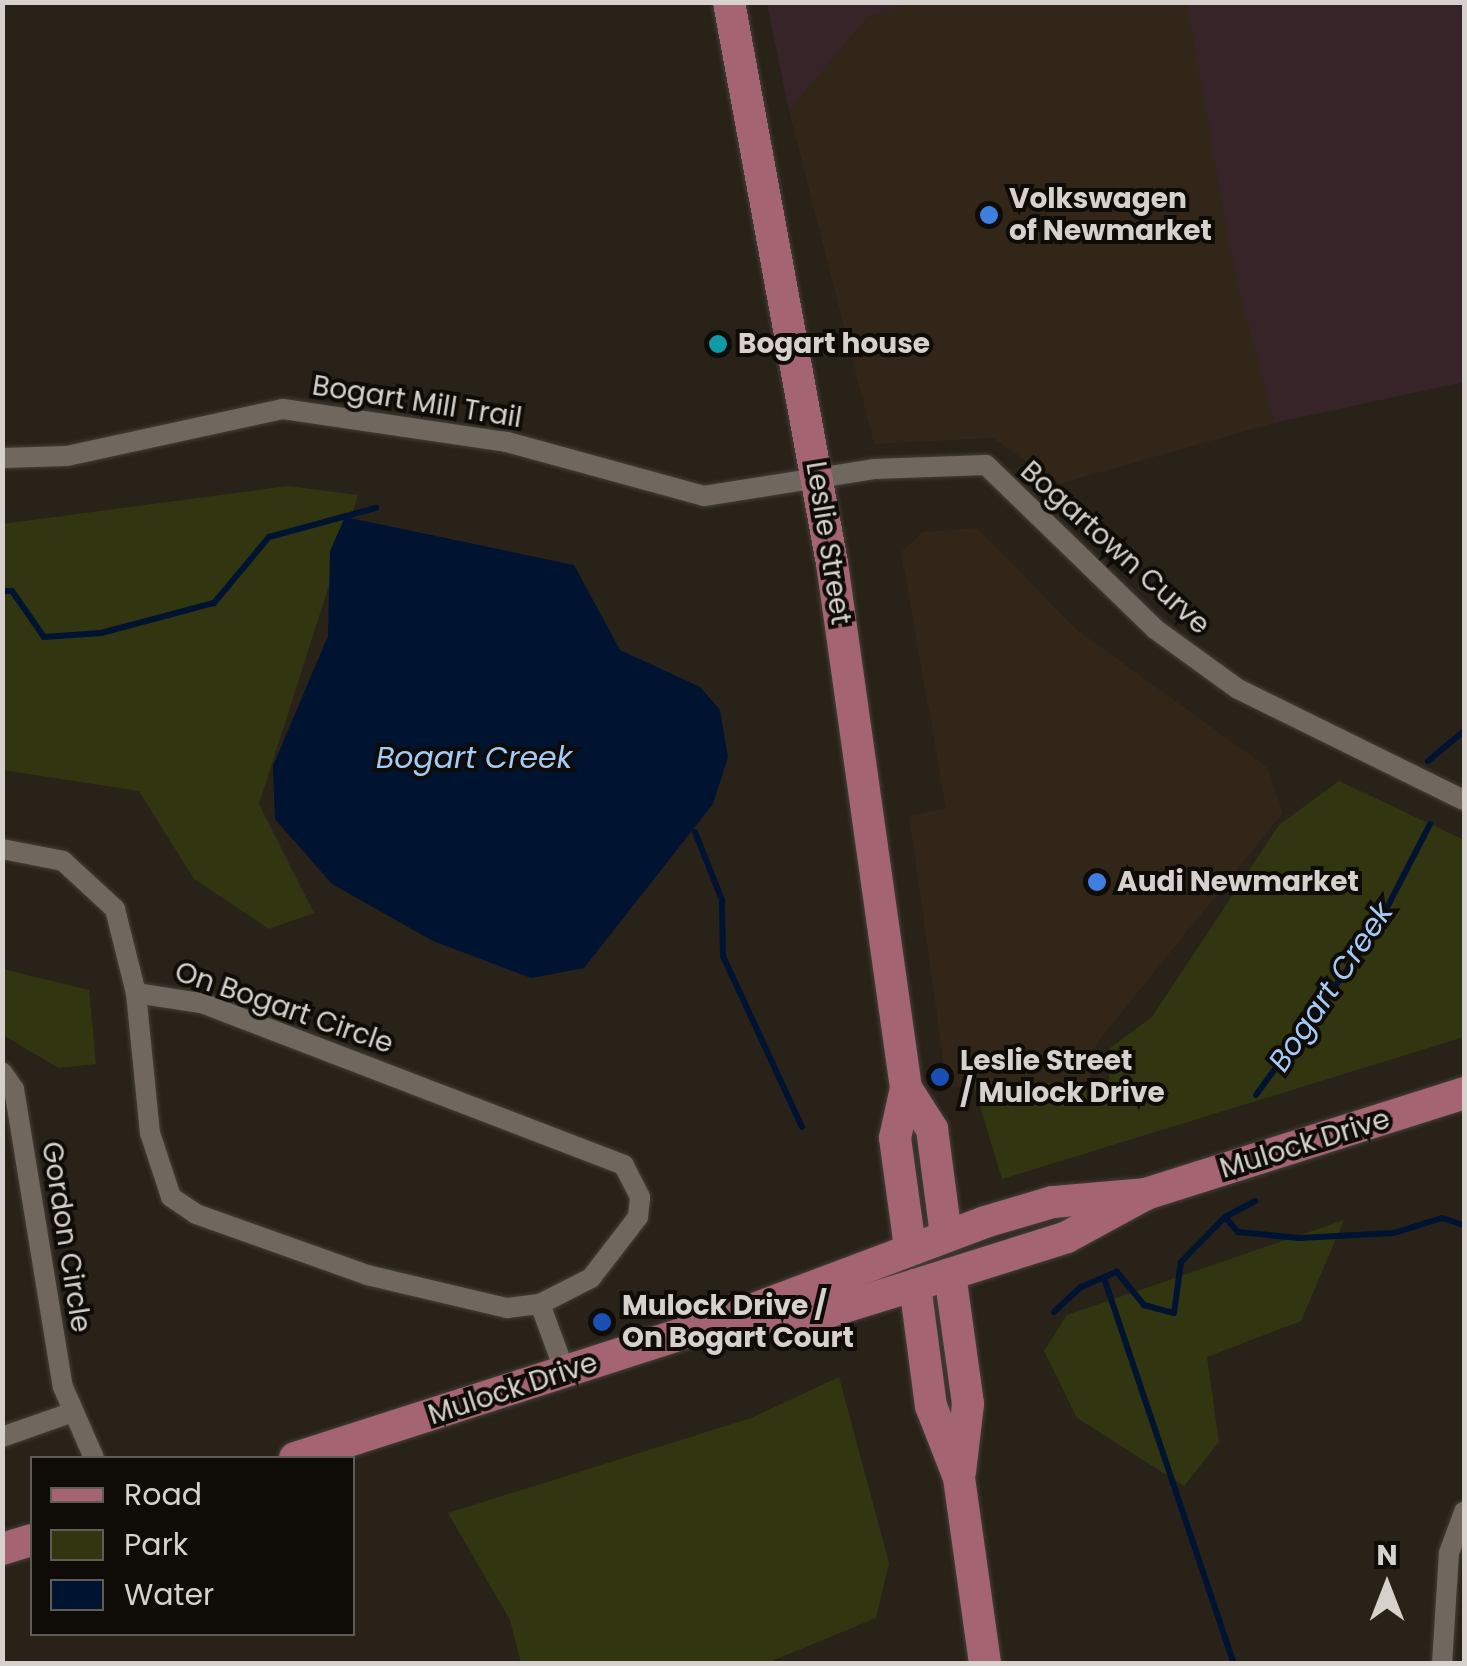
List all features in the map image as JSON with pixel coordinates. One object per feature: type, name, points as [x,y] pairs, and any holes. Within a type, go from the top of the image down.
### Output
[{"type":"main road","name":"Leslie Street","points":[[729,2],[819,477],[906,1088],[894,1138],[910,1248]]},
{"type":"main road","name":"Leslie Street","points":[[906,1088],[932,1129],[946,1236]]},
{"type":"main road","name":"Mulock Drive","points":[[730,1318],[815,1316],[915,1286],[1067,1236],[1146,1194],[1464,1093]]},
{"type":"main road","name":"Mulock Drive","points":[[301,1456],[730,1318],[910,1248],[1053,1202],[1146,1194]]},
{"type":"main road","points":[[950,1274],[968,1404],[959,1478]]},
{"type":"main road","points":[[915,1286],[931,1406],[959,1478],[985,1664]]},
{"type":"main road","points":[[2,1549],[30,1541]]},
{"type":"street","name":"Bogart Mill Trail","points":[[2,458],[67,456],[282,409],[508,442],[704,496],[819,477]]},
{"type":"street","name":"Bogartown Curve","points":[[819,477],[986,465],[1154,629],[1238,689],[1464,800]]},
{"type":"street","points":[[2,849],[63,861],[103,890],[136,994]]},
{"type":"street","name":"On Bogart Circle","points":[[136,994],[201,1003],[624,1165],[640,1198],[628,1233],[591,1278],[540,1304],[467,1304],[367,1275],[171,1198],[150,1133],[136,994]]},
{"type":"street","name":"Gordon Circle","points":[[2,1072],[14,1089],[73,1412],[93,1456]]},
{"type":"street","points":[[540,1304],[565,1372]]},
{"type":"street","points":[[2,1437],[73,1412]]},
{"type":"street","points":[[1442,1664],[1449,1553],[1464,1512]]},
{"type":"shaded area","points":[[767,2],[913,3],[868,17],[789,111]]},
{"type":"shaded area","points":[[913,3],[1187,3],[1234,270],[1274,423],[1059,484],[993,438],[874,444],[789,111],[868,17]]},
{"type":"shaded area","points":[[1187,3],[1464,3],[1464,382],[1274,423],[1234,270]]},
{"type":"shaded area","points":[[977,528],[1076,629],[1268,768],[1283,813],[1096,1044],[1090,1082],[947,1087],[909,816],[946,808],[901,552],[923,532]]},
{"type":"green space","points":[[288,486],[358,495],[259,804],[314,913],[269,929],[194,879],[139,791],[3,770],[2,524]]},
{"type":"green space","points":[[1339,781],[1464,840],[1464,1037],[1002,1179],[973,1083],[1109,1082],[1110,1048],[1152,1017],[1279,825]]},
{"type":"green space","points":[[3,969],[89,990],[96,1064],[58,1068],[3,1035]]},
{"type":"green space","points":[[1344,1220],[1301,1321],[1207,1357],[1219,1442],[1184,1486],[1077,1418],[1044,1351],[1067,1315]]},
{"type":"green space","points":[[839,1377],[889,1563],[876,1618],[767,1663],[521,1663],[510,1620],[448,1513],[751,1418]]},
{"type":"water","name":"Bogart Creek","points":[[345,517],[574,565],[620,650],[700,687],[720,710],[728,757],[713,804],[584,968],[531,978],[433,941],[332,884],[275,819],[273,766],[328,636],[330,551]]},
{"type":"waterway","name":"Bogart Creek","points":[[2,591],[12,591],[44,637],[101,633],[214,603],[269,537],[376,508]]},
{"type":"waterway","name":"Bogart Creek","points":[[1428,761],[1464,731]]},
{"type":"waterway","name":"Bogart Creek","points":[[1256,1095],[1375,931],[1430,824]]},
{"type":"waterway","name":"Bogart Creek","points":[[695,832],[722,900],[723,956],[802,1127]]},
{"type":"waterway","name":"Bogart Creek","points":[[1054,1312],[1081,1287],[1117,1272],[1144,1305],[1174,1313],[1181,1262],[1225,1217],[1255,1201]]},
{"type":"waterway","points":[[1225,1217],[1238,1232],[1299,1238],[1394,1233],[1442,1218],[1464,1225]]},
{"type":"waterway","points":[[1104,1278],[1234,1664]]},
{"type":"place","name":"Volkswagen of Newmarket","points":[[989,215]]},
{"type":"place","name":"Bogart house","points":[[718,344]]},
{"type":"place","name":"Audi Newmarket","points":[[1097,882]]},
{"type":"place","name":"Leslie Street / Mulock Drive","points":[[940,1077]]},
{"type":"place","name":"Mulock Drive / On Bogart Court","points":[[602,1322]]}]
